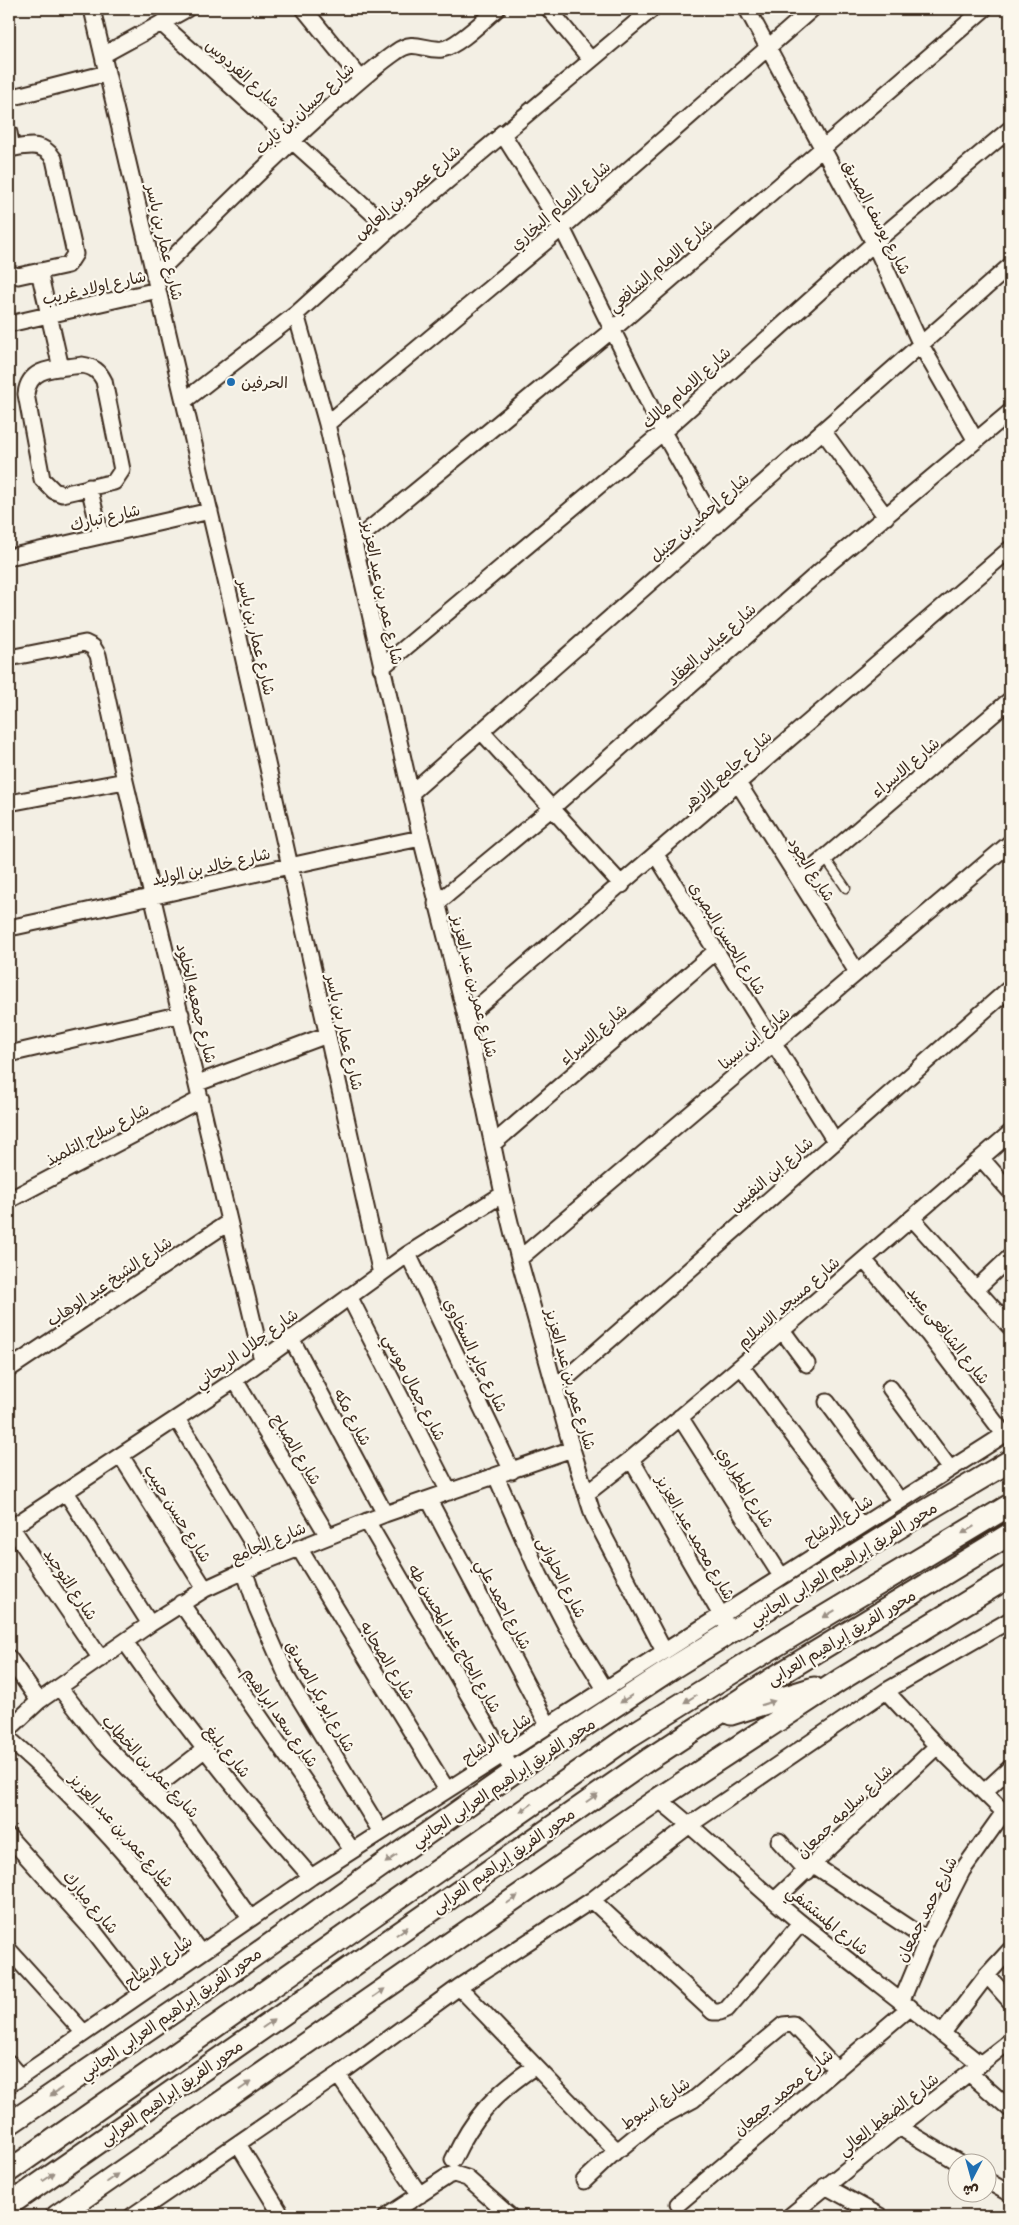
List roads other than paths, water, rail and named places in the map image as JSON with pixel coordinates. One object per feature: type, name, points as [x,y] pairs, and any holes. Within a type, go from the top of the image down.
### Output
[{"type":"main road","name":"محور الفريق إبراهيم العرابى الجانبي","points":[[9,2124],[207,1989],[726,1624],[1010,1461]]},
{"type":"main road","name":"محور الفريق إبراهيم العرابى","points":[[9,2171],[630,1736],[762,1654],[1010,1505]]},
{"type":"main road","name":"محور الفريق إبراهيم العرابى","points":[[9,2205],[590,1799],[775,1677],[1010,1534]]},
{"type":"main road","points":[[58,2216],[658,1799],[840,1680],[1010,1576]]},
{"type":"main road","points":[[705,1723],[840,1680]]},
{"type":"street","name":"شارع عمار بن ياسر","points":[[92,9],[210,511],[381,1274]]},
{"type":"street","points":[[103,55],[187,9]]},
{"type":"street","points":[[304,9],[361,79]]},
{"type":"street","name":"شارع حسان بن ثابت","points":[[156,283],[292,140],[361,79],[407,45],[417,44],[444,49],[455,43],[497,9]]},
{"type":"street","points":[[549,9],[591,60]]},
{"type":"street","name":"شارع عمرو بن العاص","points":[[184,401],[296,314],[390,229],[502,133],[652,9]]},
{"type":"street","name":"شارع يوسف الصديق","points":[[747,9],[874,243],[921,345],[976,441]]},
{"type":"street","name":"شارع الامام البخاري","points":[[327,424],[562,228],[768,45],[812,9]]},
{"type":"street","name":"شارع الامام الشافعي","points":[[354,542],[612,330],[984,9]]},
{"type":"street","name":"شارع الفردوس","points":[[161,23],[390,229]]},
{"type":"street","points":[[9,98],[107,73]]},
{"type":"street","name":"شارع الامام مالك","points":[[381,668],[663,432],[874,243],[1010,129]]},
{"type":"street","points":[[9,133],[11,149],[34,145],[42,147],[54,159],[75,248],[73,260],[68,265],[18,276],[9,273]]},
{"type":"street","points":[[502,133],[562,228],[663,432],[716,526]]},
{"type":"street","name":"شارع احمد بن حنبل","points":[[410,793],[482,732],[1010,266]]},
{"type":"street","points":[[39,271],[61,368]]},
{"type":"street","name":"شارع اولاد غريب","points":[[9,324],[49,315],[156,283]]},
{"type":"street","name":"شارع عمر بن عبد العزيز","points":[[296,314],[327,424],[436,904],[466,1017],[494,1143],[503,1194],[519,1259],[586,1494],[602,1534],[664,1651]]},
{"type":"street","points":[[82,365],[92,367],[100,373],[104,381],[122,470],[114,482],[90,487],[62,494],[54,491],[42,479],[26,394],[31,378],[37,372],[82,365]]},
{"type":"street","name":"شارع عباس العقاد","points":[[436,904],[552,808],[819,572],[1010,412]]},
{"type":"street","points":[[823,431],[886,517]]},
{"type":"street","points":[[90,487],[101,536]]},
{"type":"street","name":"شارع تبارك","points":[[9,556],[210,511]]},
{"type":"street","name":"شارع جامع الازهر","points":[[466,1017],[656,856],[1010,549]]},
{"type":"street","name":"شارع جمعيه الخلود","points":[[9,658],[85,642],[93,647],[98,655],[262,1360]]},
{"type":"street","name":"شارع الاسراء","points":[[799,880],[1010,701]]},
{"type":"street","points":[[482,732],[622,885]]},
{"type":"street","points":[[9,802],[126,781]]},
{"type":"street","name":"شارع الجود","points":[[738,784],[857,972]]},
{"type":"street","name":"شارع خالد بن الوليد","points":[[9,928],[153,898],[289,865],[421,838]]},
{"type":"street","name":"شارع ابن سينا","points":[[519,1259],[1010,843]]},
{"type":"street","name":"شارع الحسن البصرى","points":[[656,856],[835,1141]]},
{"type":"street","name":"شارع الاسراء","points":[[494,1143],[716,952]]},
{"type":"street","name":"شارع ابن النفيس","points":[[555,1388],[1010,988]]},
{"type":"street","points":[[9,1054],[181,1014]]},
{"type":"street","points":[[198,1082],[327,1035]]},
{"type":"street","name":"شارع سلاح التلميذ","points":[[9,1200],[201,1099]]},
{"type":"street","name":"شارع مسجد الاسلام","points":[[586,1494],[631,1459],[741,1366],[1010,1133]]},
{"type":"street","points":[[981,1158],[1010,1191]]},
{"type":"street","name":"شارع جلال الريحاني","points":[[10,1528],[235,1380],[408,1254],[503,1194]]},
{"type":"street","points":[[912,1218],[1010,1327]]},
{"type":"street","name":"شارع الشيخ عبد الوهاب","points":[[9,1368],[229,1222]]},
{"type":"street","name":"شارع جابر السخاوي","points":[[408,1254],[512,1471]]},
{"type":"street","points":[[976,1289],[1010,1257]]},
{"type":"street","name":"شارع الشافعى عبيد","points":[[864,1260],[928,1334],[1007,1432]]},
{"type":"street","name":"شارع جمال موسي","points":[[349,1296],[449,1492]]},
{"type":"street","points":[[782,1330],[807,1364]]},
{"type":"street","name":"شارع مكه","points":[[291,1338],[385,1514]]},
{"type":"street","points":[[741,1366],[861,1526]]},
{"type":"street","name":"شارع الصباح","points":[[235,1380],[328,1536]]},
{"type":"street","points":[[890,1388],[950,1469]]},
{"type":"street","points":[[827,1402],[900,1501]]},
{"type":"street","name":"شارع المطراوي","points":[[680,1417],[781,1576]]},
{"type":"street","points":[[177,1419],[264,1562]]},
{"type":"street","name":"شارع الرشاح","points":[[15,2081],[200,1952],[352,1850],[664,1651],[726,1624],[781,1576],[1007,1432]]},
{"type":"street","name":"شارع الجامع","points":[[9,1729],[39,1701],[181,1603],[205,1589],[244,1570],[385,1514],[572,1449]]},
{"type":"street","name":"شارع حسن حبيب","points":[[121,1456],[205,1589]]},
{"type":"street","name":"شارع محمد عبد العزيز","points":[[631,1459],[726,1624]]},
{"type":"street","name":"شارع الحلوانى","points":[[496,1476],[540,1576],[565,1624],[605,1689]]},
{"type":"street","points":[[66,1492],[150,1624]]},
{"type":"street","name":"شارع احمد علي","points":[[429,1500],[548,1725]]},
{"type":"street","name":"شارع الحاج عبد المحسن طه","points":[[367,1521],[514,1772]]},
{"type":"street","name":"شارع التوحيد","points":[[10,1528],[100,1659]]},
{"type":"street","name":"شارع الصحابه","points":[[299,1548],[447,1790]]},
{"type":"street","name":"شارع ابو بكر الصديق","points":[[244,1570],[257,1608],[289,1681],[381,1832]]},
{"type":"street","name":"شارع سعد ابراهيم","points":[[181,1603],[352,1850]]},
{"type":"street","points":[[132,2216],[338,2075],[459,1987],[592,1900],[691,1824],[886,1692],[1010,1620]]},
{"type":"street","name":"شارع بليغ","points":[[125,1642],[204,1750],[311,1877]]},
{"type":"street","points":[[9,1658],[39,1701]]},
{"type":"street","name":"شارع عمر بن الخطاب","points":[[59,1687],[103,1743],[181,1821],[250,1918]]},
{"type":"street","points":[[886,1692],[937,1746],[1007,1815]]},
{"type":"street","name":"شارع عمر بن عبد العزيز","points":[[9,1739],[37,1762],[134,1865],[200,1952]]},
{"type":"street","name":"شارع سلامه جمعان","points":[[775,1900],[937,1746]]},
{"type":"street","points":[[150,1791],[204,1750]]},
{"type":"street","points":[[984,1792],[1010,1768]]},
{"type":"street","name":"شارع المستشفي","points":[[658,1799],[691,1824],[800,1922],[942,2034],[1010,2109]]},
{"type":"street","name":"شارع حمد جمعان","points":[[906,2004],[927,1940],[962,1871],[1007,1815]]},
{"type":"street","name":"شارع مبارك","points":[[9,1837],[96,1934],[142,1993]]},
{"type":"street","points":[[779,1841],[810,1868],[927,1940]]},
{"type":"street","points":[[592,1900],[714,2012],[720,2012],[727,2008],[800,1922]]},
{"type":"street","points":[[9,1950],[84,2033]]},
{"type":"street","points":[[942,2034],[987,1975],[1010,1950]]},
{"type":"street","points":[[987,1975],[1010,2001]]},
{"type":"street","name":"شارع اسيوط","points":[[459,1987],[610,2146],[618,2149],[654,2121],[693,2100],[783,2025],[793,2024],[836,2070]]},
{"type":"street","name":"شارع محمد جمعان","points":[[678,2204],[836,2070],[906,2004]]},
{"type":"street","name":"شارع الضغط العالي","points":[[790,2216],[899,2127],[1010,2041]]},
{"type":"street","points":[[9,2063],[15,2081]]},
{"type":"street","points":[[453,2160],[469,2130],[488,2103],[534,2067]]},
{"type":"street","points":[[338,2075],[420,2195]]},
{"type":"street","points":[[899,2127],[946,2155]]},
{"type":"street","points":[[238,2144],[282,2216]]},
{"type":"street","points":[[584,2181],[618,2149]]},
{"type":"street","points":[[387,2216],[448,2176],[461,2175],[510,2216]]},
{"type":"street","points":[[825,2186],[880,2216]]},
{"type":"street","points":[[996,2186],[1010,2194]]},
{"type":"lane","points":[[825,858],[846,888]]},
{"type":"place","name":"الحرفين","points":[[231,382]]}]
